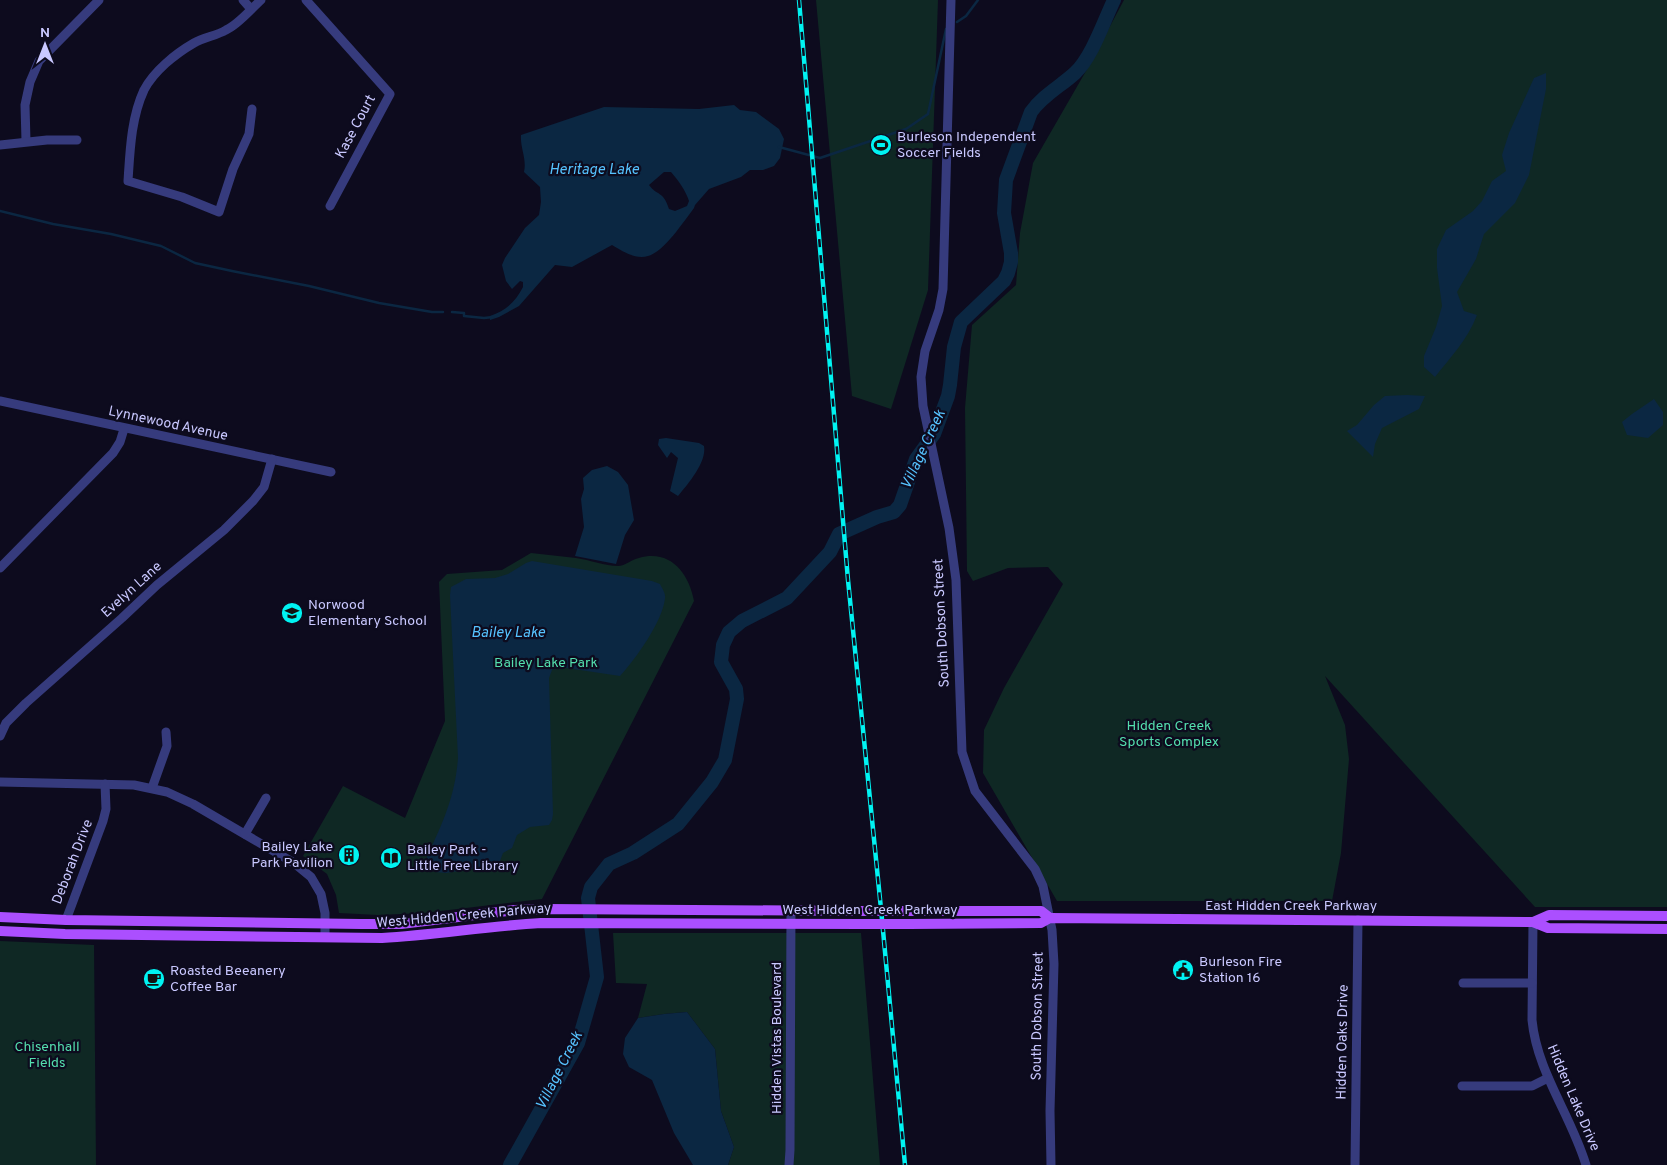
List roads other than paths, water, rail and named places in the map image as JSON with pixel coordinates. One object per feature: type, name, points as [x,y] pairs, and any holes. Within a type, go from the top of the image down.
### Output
[{"type":"main road","name":"West Hidden Creek Parkway","points":[[0,917],[66,920],[401,924],[479,914],[548,909],[650,909],[1041,911],[1050,918],[1040,923],[541,923],[382,938],[65,934],[0,930]]},
{"type":"main road","name":"East Hidden Creek Parkway","points":[[1533,922],[1549,915],[1667,916]]},
{"type":"main road","name":"East Hidden Creek Parkway","points":[[1050,918],[1533,922],[1548,928],[1667,930]]},
{"type":"street","points":[[26,141],[25,105],[30,82],[39,61],[99,0]]},
{"type":"street","points":[[243,0],[251,8]]},
{"type":"street","points":[[252,109],[249,134],[233,169],[219,212],[182,197],[128,181],[130,145],[136,116],[145,90],[156,74],[171,59],[195,43],[228,30],[261,0]]},
{"type":"street","name":"Kase Court","points":[[306,0],[390,94],[330,206]]},
{"type":"street","name":"South Dobson Street","points":[[951,0],[943,289],[939,310],[925,351],[921,377],[923,406],[949,528],[956,580],[962,752],[975,791],[1040,878],[1050,918],[1054,964],[1050,1111],[1051,1165]]},
{"type":"street","points":[[0,145],[26,141],[77,140]]},
{"type":"street","name":"Lynnewood Avenue","points":[[0,403],[331,472]]},
{"type":"street","points":[[0,568],[113,453],[120,442],[124,428]]},
{"type":"street","name":"Evelyn Lane","points":[[0,736],[6,723],[26,702],[157,585],[224,530],[253,501],[264,487],[272,459]]},
{"type":"street","points":[[152,788],[166,751],[166,732]]},
{"type":"street","points":[[0,782],[127,784],[167,792],[193,804],[294,863],[314,880],[321,894],[325,913],[325,937]]},
{"type":"street","name":"Deborah Drive","points":[[66,920],[103,821],[106,810],[105,784]]},
{"type":"street","points":[[245,834],[266,798]]},
{"type":"street","name":"Hidden Vistas Boulevard","points":[[789,1165],[791,910]]},
{"type":"street","name":"Hidden Oaks Drive","points":[[1355,1165],[1358,920]]},
{"type":"street","name":"Hidden Lake Drive","points":[[1533,922],[1533,1034],[1548,1078],[1580,1146],[1586,1165]]},
{"type":"street","points":[[1463,983],[1532,983]]},
{"type":"street","points":[[1462,1086],[1532,1086],[1548,1078]]},
{"type":"water","points":[[1546,73],[1546,89],[1529,175],[1515,203],[1484,234],[1476,259],[1457,292],[1464,311],[1477,315],[1464,340],[1435,377],[1424,367],[1424,356],[1442,306],[1437,268],[1437,249],[1446,230],[1473,211],[1482,201],[1492,181],[1506,171],[1502,155],[1509,133],[1534,78]]},
{"type":"water","name":"Heritage Lake","points":[[734,105],[740,110],[756,112],[779,129],[784,139],[780,158],[774,166],[763,170],[750,170],[741,177],[709,189],[661,249],[654,253],[639,257],[612,245],[572,267],[555,265],[519,306],[490,320],[490,316],[510,305],[523,287],[523,282],[520,281],[512,289],[506,281],[502,265],[525,228],[539,215],[541,202],[540,187],[524,172],[525,163],[521,135],[604,107],[699,109]],"holes":[[[664,172],[671,172],[686,193],[689,201],[687,206],[675,211],[669,209],[665,199],[649,185]]]},
{"type":"water","points":[[1385,396],[1425,396],[1419,409],[1382,428],[1375,444],[1373,457],[1347,431],[1357,425],[1374,405]]},
{"type":"water","points":[[1654,399],[1663,412],[1663,425],[1648,438],[1627,435],[1622,422]]},
{"type":"water","points":[[666,438],[699,443],[704,446],[703,459],[700,466],[678,496],[670,491],[678,458],[671,452],[667,458],[658,445],[659,439]]},
{"type":"water","points":[[607,466],[618,472],[628,485],[634,520],[625,535],[616,564],[575,556],[584,527],[581,499],[584,489],[583,478],[592,470]]},
{"type":"water","name":"Bailey Lake","points":[[532,561],[652,581],[660,584],[664,591],[663,607],[654,629],[620,676],[560,667],[552,670],[549,678],[553,814],[549,825],[530,827],[517,835],[512,848],[503,853],[500,861],[491,866],[446,873],[435,872],[427,862],[427,857],[451,797],[458,758],[451,587],[466,579],[495,578],[508,574]]},
{"type":"water","points":[[687,1012],[715,1049],[721,1111],[734,1147],[728,1165],[693,1165],[674,1133],[652,1080],[629,1067],[623,1054],[625,1038],[638,1018]]},
{"type":"waterway","points":[[957,22],[966,16],[978,0]]},
{"type":"waterway","name":"Village Creek","points":[[510,1165],[578,1043],[597,977],[588,898],[591,887],[609,864],[633,853],[678,824],[712,782],[725,760],[737,699],[736,689],[721,662],[723,645],[729,632],[742,621],[787,598],[830,552],[839,534],[877,517],[894,512],[900,505],[916,459],[934,434],[948,396],[954,347],[961,322],[1004,281],[1008,273],[1011,253],[1004,213],[1006,180],[1031,112],[1052,91],[1070,78],[1087,58],[1114,0]]},
{"type":"waterway","points":[[779,147],[820,158],[906,129],[928,114],[946,29]]},
{"type":"waterway","points":[[0,211],[161,246],[195,263],[309,286],[379,303],[432,312],[443,312]]},
{"type":"waterway","points":[[452,312],[464,313],[464,316],[493,317]]},
{"type":"railway","points":[[799,0],[848,580],[905,1165]]},
{"type":"place","name":"Burleson Independent Soccer Fields","points":[[881,145]]},
{"type":"place","name":"Norwood Elementary School","points":[[292,613]]},
{"type":"place","name":"Bailey Lake Park Pavilion","points":[[349,855]]},
{"type":"place","name":"Bailey Park - Little Free Library","points":[[391,858]]},
{"type":"place","name":"Burleson Fire Station 16","points":[[1183,970]]},
{"type":"place","name":"Roasted Beeanery Coffee Bar","points":[[154,979]]},
{"type":"park label","name":"Bailey Lake Park","points":[[546,663]]},
{"type":"park label","name":"Hidden Creek Sports Complex","points":[[1169,734]]},
{"type":"park label","name":"Chisenhall Fields","points":[[47,1056]]}]
